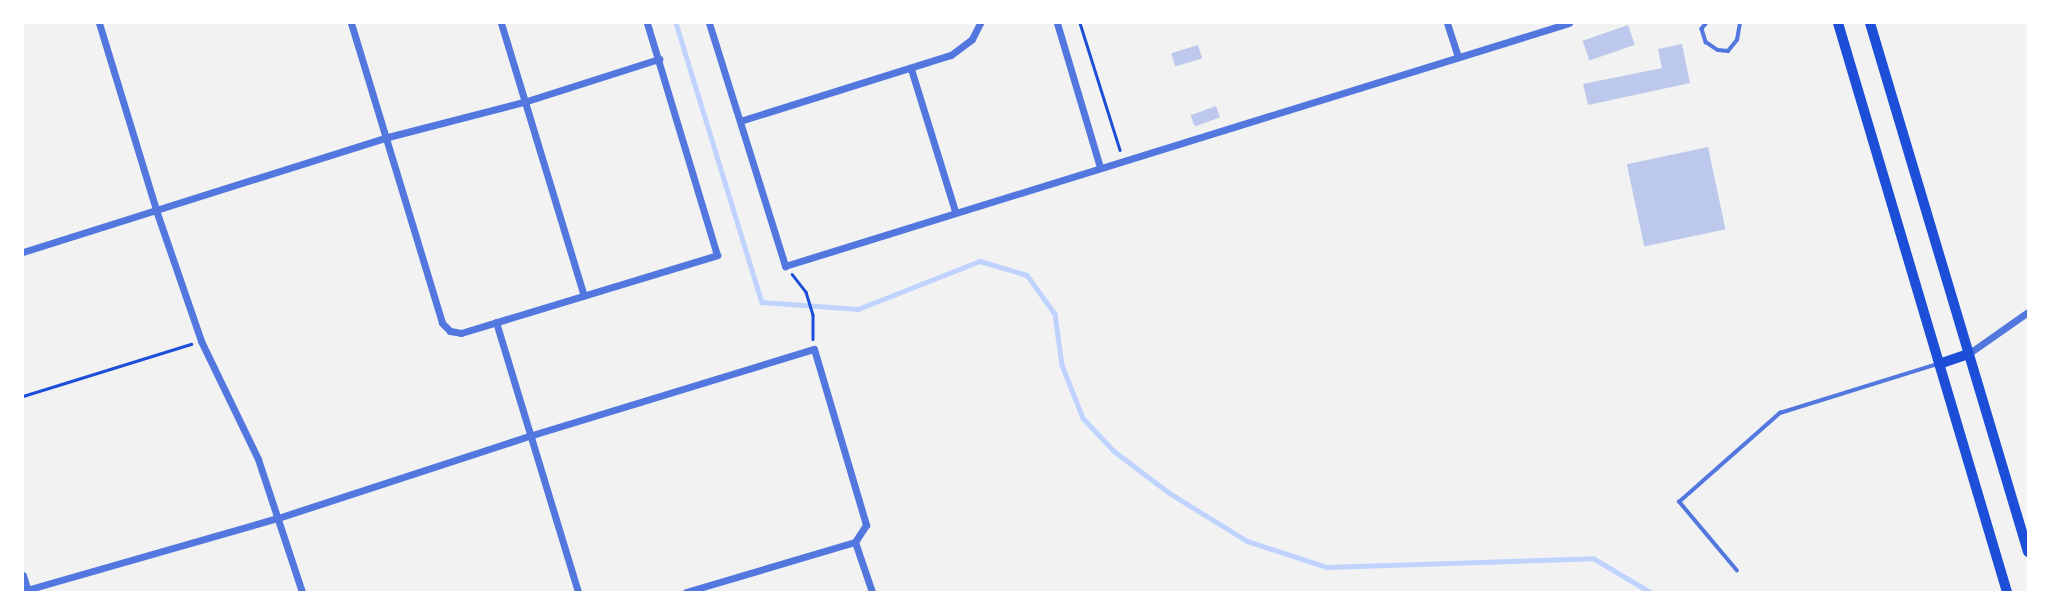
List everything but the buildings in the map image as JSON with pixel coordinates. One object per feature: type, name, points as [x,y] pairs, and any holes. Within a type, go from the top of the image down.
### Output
[{"type":"main road","points":[[1838,23],[2007,592]]},
{"type":"main road","points":[[1870,23],[2028,552]]},
{"type":"main road","points":[[1939,364],[1968,354]]},
{"type":"street","points":[[99,23],[156,210],[201,341],[258,459],[302,592]]},
{"type":"street","points":[[351,23],[388,137],[442,323],[450,331],[461,333],[717,256],[647,23]]},
{"type":"street","points":[[501,23],[527,101],[584,296]]},
{"type":"street","points":[[709,23],[785,265],[1569,23]]},
{"type":"street","points":[[740,121],[951,55],[972,39],[980,23]]},
{"type":"street","points":[[1057,23],[1100,167]]},
{"type":"street","points":[[1447,23],[1458,57]]},
{"type":"street","points":[[23,252],[388,137],[527,101],[659,59]]},
{"type":"street","points":[[911,69],[955,211]]},
{"type":"street","points":[[1968,354],[2028,312]]},
{"type":"street","points":[[496,322],[578,592]]},
{"type":"street","points":[[23,575],[26,591],[278,518],[529,436],[814,349],[866,525],[855,542],[686,592]]},
{"type":"street","points":[[855,542],[872,592]]},
{"type":"lane","points":[[1707,23],[1702,29],[1706,42],[1718,50],[1728,51],[1737,40],[1740,23]]},
{"type":"lane","points":[[1737,571],[1679,502],[1780,413],[1939,364]]},
{"type":"path","points":[[1080,23],[1123,160]]},
{"type":"path","points":[[785,265],[806,292],[813,315],[814,349]]},
{"type":"path","points":[[23,396],[201,341]]},
{"type":"waterway","points":[[676,23],[762,302],[858,309],[980,261],[1027,275],[1055,314],[1062,365],[1083,418],[1114,451],[1168,492],[1247,541],[1327,567],[1593,558],[1650,592]]}]
